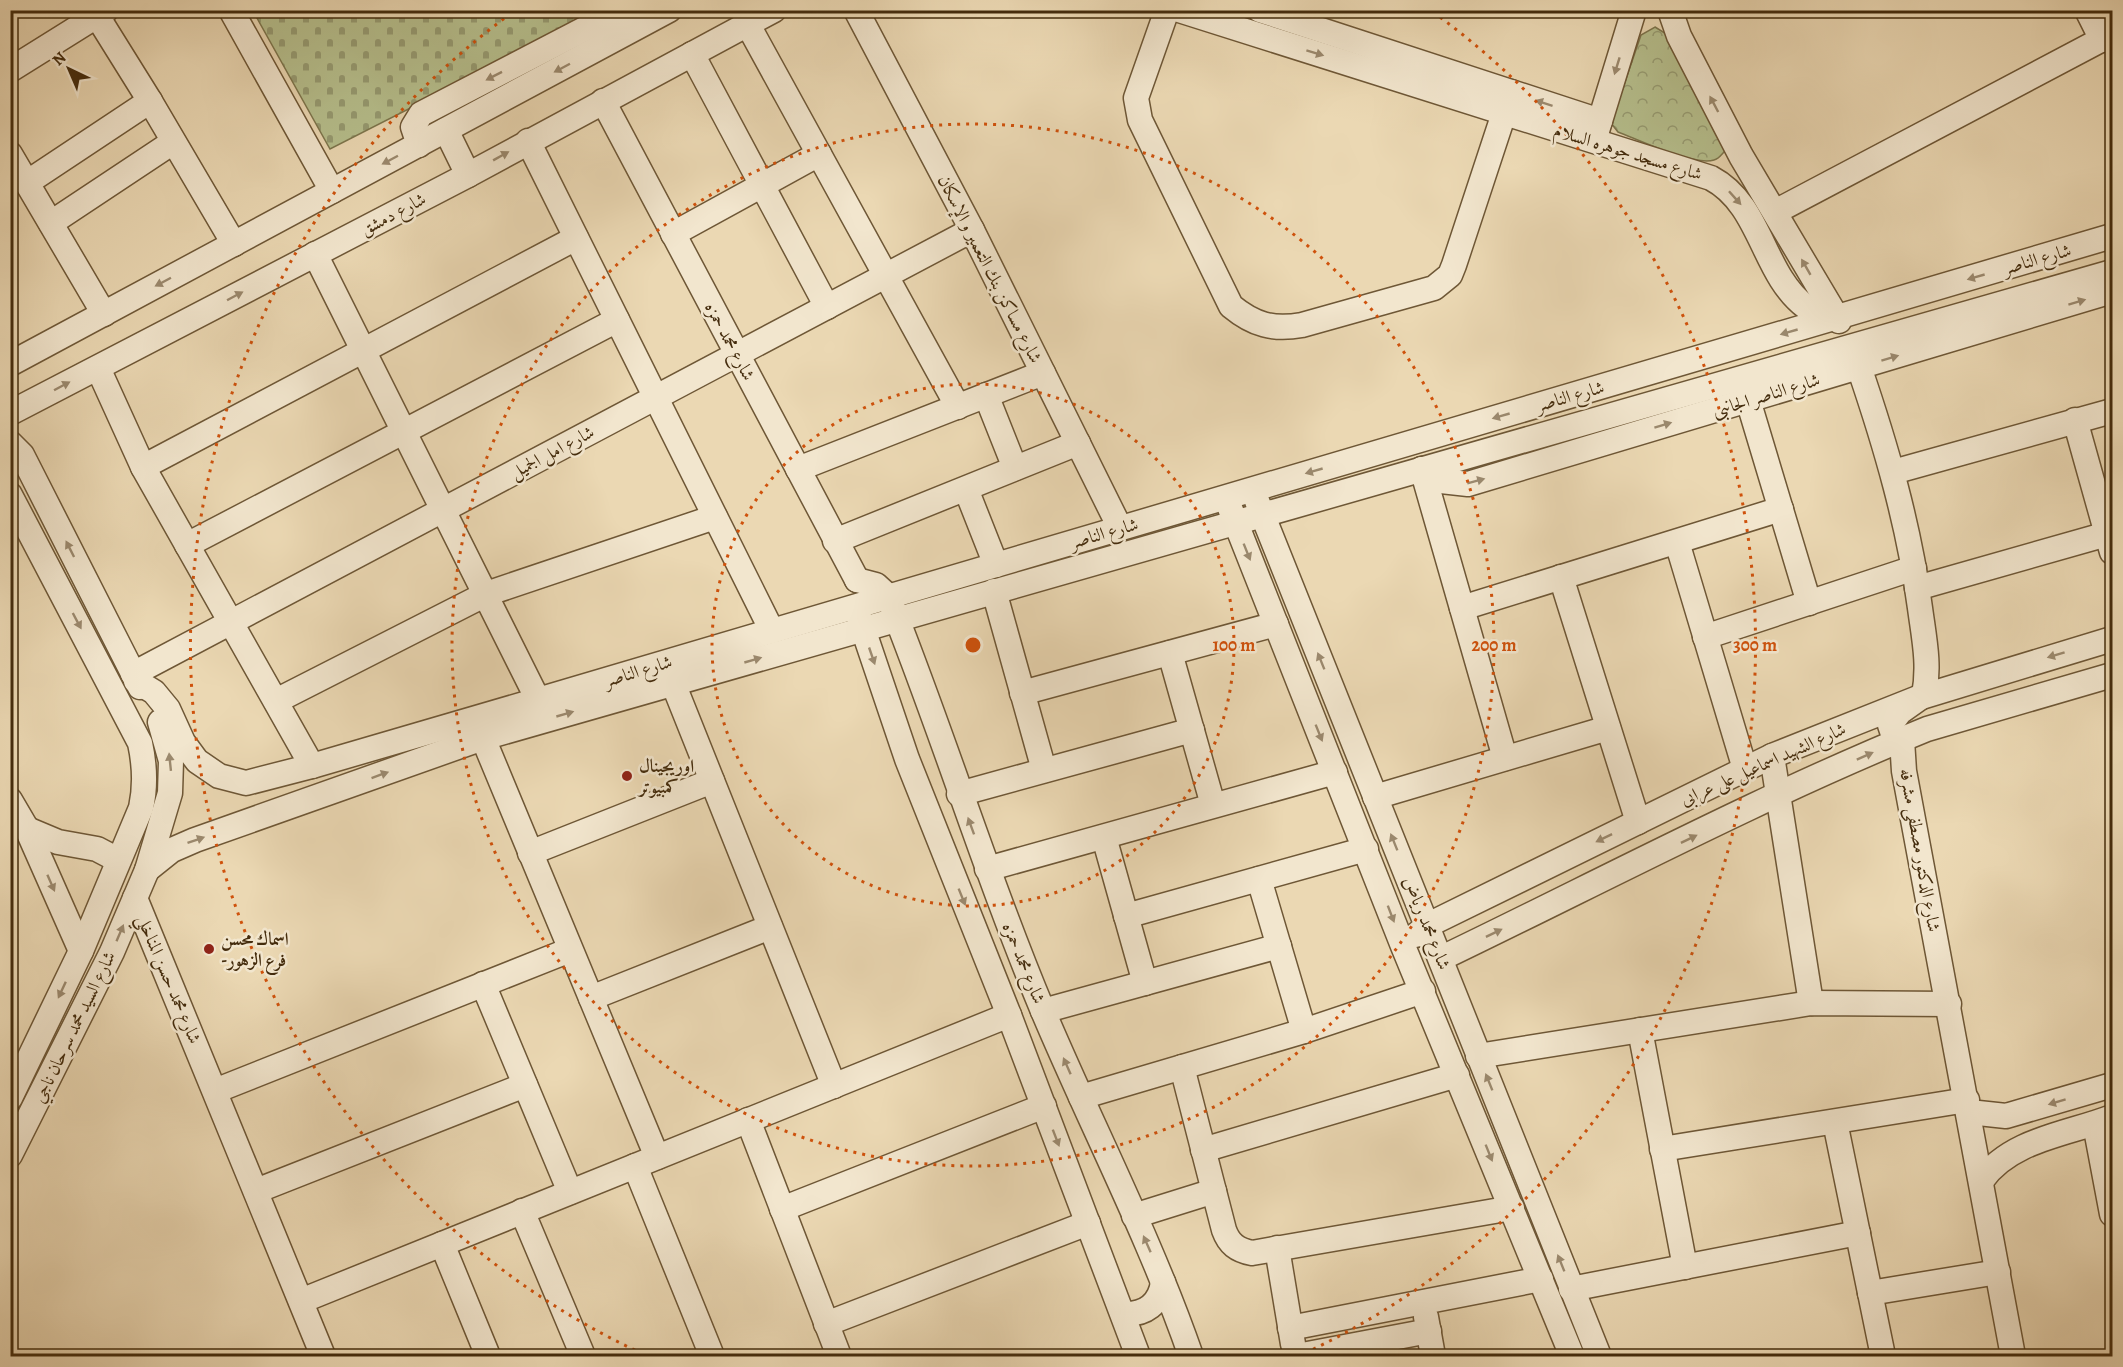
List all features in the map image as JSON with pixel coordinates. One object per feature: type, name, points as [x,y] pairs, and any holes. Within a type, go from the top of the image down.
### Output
[{"type":"street","points":[[231,10],[332,191]]},
{"type":"street","points":[[10,364],[446,130],[597,36],[621,10]]},
{"type":"street","points":[[419,145],[413,127],[421,114],[597,36],[669,10]]},
{"type":"street","name":"شارع دمشق","points":[[18,410],[468,175],[774,10]]},
{"type":"street","name":"شارع مساكن بنك التعمير و الإسكان","points":[[856,10],[972,230],[1120,528]]},
{"type":"street","points":[[1167,10],[1136,98],[1140,120],[1231,306],[1246,318],[1264,326],[1283,328],[1302,325],[1434,288],[1443,282],[1454,265],[1507,102]]},
{"type":"street","name":"شارع مسجد جوهره السلام","points":[[1179,10],[1280,42],[1507,102],[1597,131],[1711,178],[1721,184],[1741,204],[1784,284],[1808,309],[1838,316]]},
{"type":"street","name":"شارع مسجد جوهره السلام","points":[[1260,10],[1289,15],[1507,102]]},
{"type":"street","points":[[1775,212],[2107,37],[2087,10]]},
{"type":"street","points":[[10,70],[102,13],[173,142],[234,244]]},
{"type":"street","points":[[1280,42],[1289,15]]},
{"type":"street","points":[[1597,131],[1632,18],[1673,19],[1741,156],[1838,316]]},
{"type":"street","points":[[748,25],[958,406]]},
{"type":"street","points":[[692,54],[827,307]]},
{"type":"street","points":[[28,182],[150,101]]},
{"type":"street","name":"شارع محمد حمزه","points":[[603,101],[857,580],[852,593],[907,759],[1009,1015],[1138,1356]]},
{"type":"street","points":[[446,130],[468,175]]},
{"type":"street","points":[[528,141],[772,631]]},
{"type":"street","points":[[51,223],[173,142]]},
{"type":"street","points":[[10,154],[104,314]]},
{"type":"street","points":[[673,234],[819,154]]},
{"type":"street","points":[[1711,178],[1728,169],[1741,156]]},
{"type":"street","name":"شارع امل الجميل","points":[[135,677],[231,622],[972,230]]},
{"type":"street","name":"شارع الناصر","points":[[147,870],[172,850],[189,843],[483,738],[673,683],[859,617],[888,596],[2112,236]]},
{"type":"street","points":[[143,467],[576,238]]},
{"type":"street","points":[[315,254],[538,700]]},
{"type":"street","name":"شارع الناصر","points":[[135,677],[168,709],[189,752],[219,776],[246,783],[312,766],[772,631],[859,617],[897,618],[1422,469],[1853,357],[2112,272]]},
{"type":"street","name":"شارع الناصر الجانبى","points":[[1422,469],[1441,481],[1468,484],[1748,400],[1853,357],[2112,291]]},
{"type":"street","name":"شارع الدكتور مصطفى مشرفه","points":[[1838,316],[1893,472],[1916,578],[1928,667],[1924,695],[1900,712],[1890,725],[1893,734],[1902,740],[1905,771],[2013,1356]]},
{"type":"street","points":[[187,545],[617,320]]},
{"type":"street","points":[[98,368],[143,467],[312,766]]},
{"type":"street","points":[[798,470],[1043,373]]},
{"type":"street","points":[[986,395],[1015,468]]},
{"type":"street","points":[[1748,400],[1809,603]]},
{"type":"street","points":[[16,449],[20,431],[18,410]]},
{"type":"street","points":[[1893,472],[2112,411]]},
{"type":"street","points":[[1705,637],[1809,603],[1916,578],[2110,543],[2075,420]]},
{"type":"street","points":[[835,541],[1078,443]]},
{"type":"street","name":"شارع محمد حسن المناخلي","points":[[16,449],[163,728],[171,761],[170,793],[147,870],[135,898],[323,1356]]},
{"type":"street","points":[[1422,469],[1505,758]]},
{"type":"street","points":[[966,489],[996,565]]},
{"type":"street","name":"شارع محمد رياض","points":[[1253,489],[1375,797],[1442,958],[1478,1056],[1571,1289],[1583,1354]]},
{"type":"street","points":[[10,495],[18,530],[58,586],[131,724],[140,743],[145,765],[145,786],[141,808],[118,860],[97,849],[58,842],[27,829]]},
{"type":"street","name":"شارع محمد رياض","points":[[1226,497],[1403,946],[1541,1279],[1583,1354]]},
{"type":"street","points":[[1462,608],[1781,509]]},
{"type":"street","points":[[276,701],[486,594],[715,517]]},
{"type":"street","points":[[1677,542],[1746,769]]},
{"type":"street","points":[[58,586],[82,573]]},
{"type":"street","points":[[1561,577],[1638,822]]},
{"type":"street","points":[[857,580],[876,585],[888,596]]},
{"type":"street","points":[[994,591],[1044,770]]},
{"type":"street","name":"شارع محمد حمزه","points":[[888,596],[987,869],[1043,1011],[1163,1282],[1191,1356]]},
{"type":"street","points":[[1022,693],[1276,624]]},
{"type":"street","name":"شارع الشهيد اسماعيل على عرابى","points":[[1403,946],[1428,925],[1772,756],[1918,698],[2112,639]]},
{"type":"street","points":[[1170,653],[1213,806]]},
{"type":"street","name":"شارع الشهيد اسماعيل على عرابى","points":[[1442,958],[1778,796],[1927,729],[2112,675]]},
{"type":"street","points":[[673,683],[834,1086]]},
{"type":"street","points":[[1375,797],[1608,728]]},
{"type":"street","points":[[959,794],[1192,730]]},
{"type":"street","points":[[483,738],[657,1157]]},
{"type":"street","points":[[907,759],[943,748]]},
{"type":"street","points":[[1772,756],[1811,1003]]},
{"type":"street","points":[[987,869],[1335,772]]},
{"type":"street","points":[[530,853],[712,781]]},
{"type":"street","points":[[10,800],[27,829],[81,951]]},
{"type":"street","points":[[1104,837],[1145,983]]},
{"type":"street","points":[[1126,916],[1366,849]]},
{"type":"street","name":"شارع السيد محمد سرحان ناجي","points":[[10,1098],[81,951],[118,860]]},
{"type":"street","points":[[1259,879],[1304,1031]]},
{"type":"street","name":"شارع السيد محمد سرحان ناجي","points":[[10,1155],[112,952],[135,898]]},
{"type":"street","points":[[591,999],[770,927]]},
{"type":"street","points":[[1043,1011],[1279,946]]},
{"type":"street","points":[[215,1091],[570,950]]},
{"type":"street","points":[[483,984],[570,1192]]},
{"type":"street","points":[[1081,1096],[1304,1031],[1423,991]]},
{"type":"street","points":[[1478,1056],[1811,1003],[1949,1004]]},
{"type":"street","points":[[301,1301],[1009,1015]]},
{"type":"street","points":[[1640,1030],[1684,1267]]},
{"type":"street","points":[[1182,1067],[1224,1230],[1234,1247],[1252,1253],[1512,1208]]},
{"type":"street","points":[[1203,1150],[1457,1075]]},
{"type":"street","points":[[256,1191],[525,1085]]},
{"type":"street","points":[[1662,1149],[1834,1122],[1968,1106],[2006,1116],[2112,1085]]},
{"type":"street","points":[[782,1209],[1044,1106]]},
{"type":"street","points":[[748,1120],[838,1356]]},
{"type":"street","points":[[1982,1180],[1991,1168],[2015,1150],[2104,1121],[2112,1214]]},
{"type":"street","points":[[1834,1122],[1870,1293],[1880,1356]]},
{"type":"street","points":[[634,1166],[712,1356]]},
{"type":"street","points":[[1134,1216],[1214,1191]]},
{"type":"street","points":[[522,1211],[583,1356]]},
{"type":"street","points":[[826,1324],[1088,1223]]},
{"type":"street","points":[[1571,1289],[1858,1233]]},
{"type":"street","points":[[442,1244],[488,1356]]},
{"type":"street","points":[[1277,1248],[1296,1356],[1429,1331]]},
{"type":"street","points":[[1870,1293],[1998,1272]]},
{"type":"street","points":[[1290,1328],[1541,1279]]},
{"type":"street","points":[[1122,1314],[1132,1315],[1150,1307],[1162,1291],[1163,1282]]},
{"type":"street","points":[[1424,1302],[1433,1356]]},
{"type":"green space","points":[[253,11],[601,11],[330,149]]},
{"type":"green space","points":[[1655,27],[1668,35],[1724,141],[1725,151],[1716,159],[1705,161],[1680,156],[1618,132],[1611,123],[1641,35]]},
{"type":"place","name":"اوريجينال كمبيوتر","points":[[627,776]]},
{"type":"place","name":"اسماك محسن -فرع الزهور","points":[[209,949]]}]
